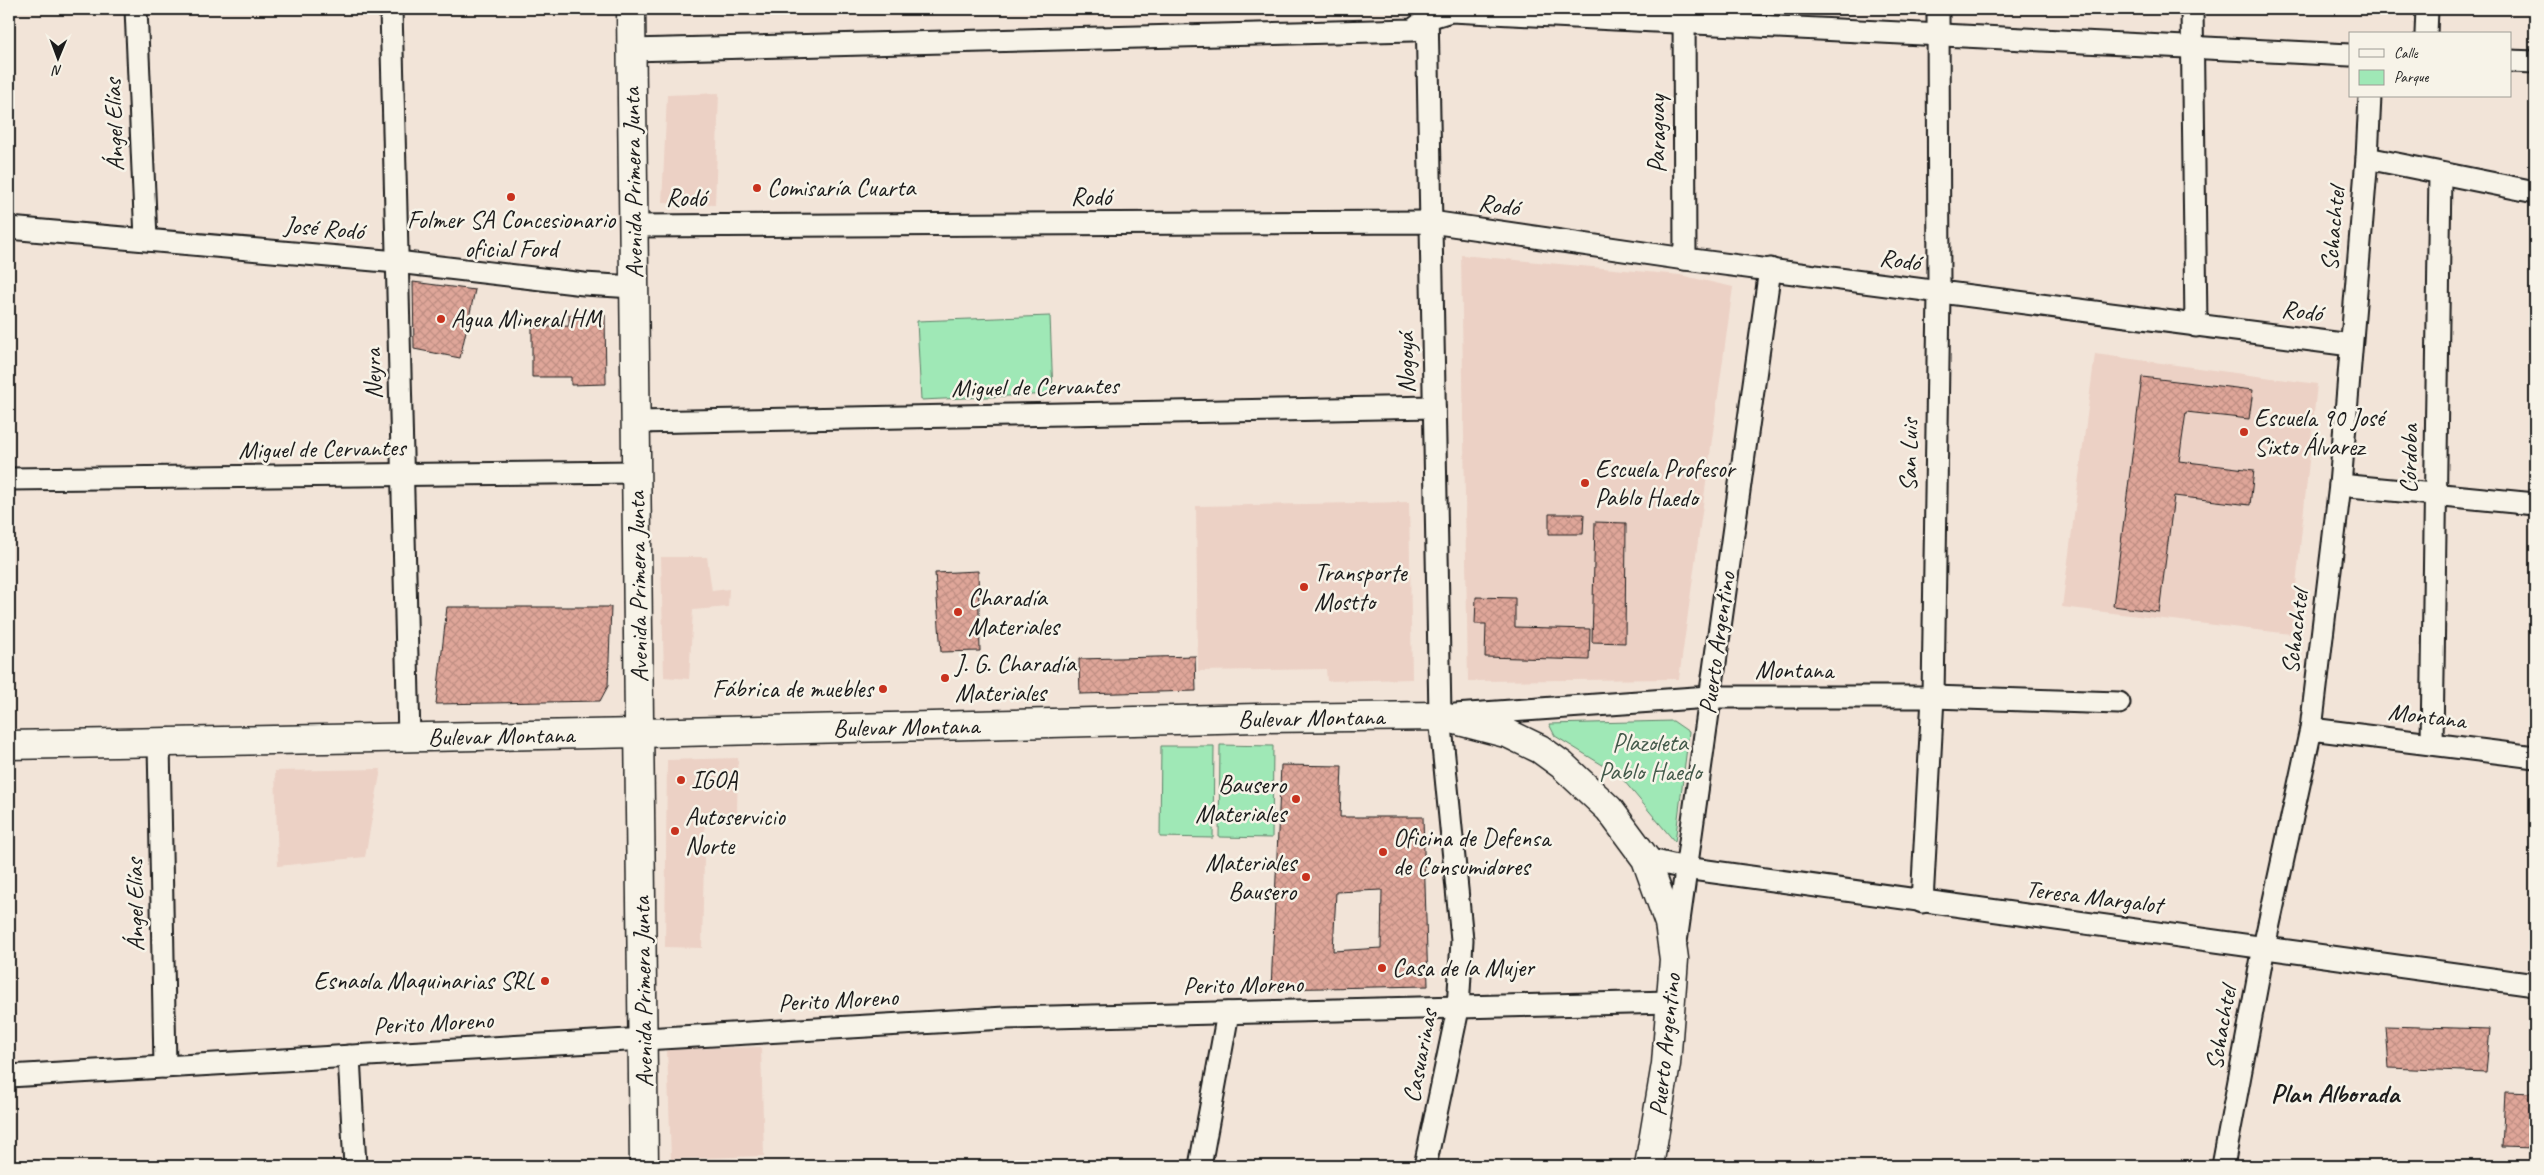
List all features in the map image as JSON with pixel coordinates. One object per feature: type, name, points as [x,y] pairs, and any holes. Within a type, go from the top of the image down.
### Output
[{"type":"main road","name":"Avenida Primera Junta","points":[[631,9],[644,1166]]},
{"type":"main road","name":"Bulevar Montana","points":[[9,745],[409,738],[1258,718],[1440,716],[1509,734],[1540,749],[1562,765],[1609,809],[1646,859],[1669,923],[1674,959]]},
{"type":"main road","name":"Puerto Argentino","points":[[1649,1166],[1666,1064],[1674,959]]},
{"type":"street","name":"Ángel Elías","points":[[136,9],[146,239]]},
{"type":"street","name":"Neyra","points":[[391,9],[409,738]]},
{"type":"street","name":"San Luis","points":[[1922,902],[1933,697],[1939,293],[1938,9]]},
{"type":"street","points":[[2192,9],[2196,326]]},
{"type":"street","points":[[2426,32],[2427,9]]},
{"type":"street","points":[[631,50],[1413,30],[1428,13],[1451,11],[1684,15],[1939,35],[2349,54]]},
{"type":"street","name":"Nogoyá","points":[[1428,13],[1440,716]]},
{"type":"street","name":"Paraguay","points":[[1684,15],[1685,259]]},
{"type":"street","points":[[2512,61],[2535,62]]},
{"type":"street","name":"Schachtel","points":[[2223,1166],[2264,947],[2311,729],[2340,485],[2367,158],[2370,98]]},
{"type":"street","points":[[2367,158],[2535,192]]},
{"type":"street","name":"Córdoba","points":[[2432,744],[2440,174]]},
{"type":"street","name":"Rodó","points":[[633,226],[1431,222],[1939,293],[2351,345]]},
{"type":"street","name":"José Rodó","points":[[9,228],[397,262],[584,284],[634,287]]},
{"type":"street","name":"Puerto Argentino","points":[[1674,959],[1685,868],[1770,269]]},
{"type":"street","name":"Miguel de Cervantes","points":[[636,422],[1434,407]]},
{"type":"street","name":"Miguel de Cervantes","points":[[9,479],[636,472]]},
{"type":"street","points":[[2340,485],[2535,504]]},
{"type":"street","name":"Montana","points":[[1440,716],[1709,697],[1933,697],[2119,703]]},
{"type":"street","name":"Casuarinas","points":[[1425,1166],[1458,1009],[1462,940],[1440,716]]},
{"type":"street","name":"Montana","points":[[2311,729],[2535,757]]},
{"type":"street","name":"Ángel Elías","points":[[159,743],[165,1067]]},
{"type":"street","name":"Teresa Margalot","points":[[1646,859],[1685,868],[1922,902],[2535,985]]},
{"type":"street","name":"Perito Moreno","points":[[9,1076],[1005,1018],[1458,1009],[1670,1002]]},
{"type":"street","points":[[1200,1166],[1228,1013]]},
{"type":"street","points":[[349,1056],[355,1166]]},
{"type":"shaded area","points":[[719,93],[715,205],[662,203],[667,95]]},
{"type":"shaded area","name":"Escuela Profesor Pablo Haedo","points":[[1461,255],[1680,275],[1733,287],[1679,679],[1468,681]]},
{"type":"shaded area","points":[[2095,354],[2317,384],[2291,634],[2062,607]]},
{"type":"shaded area","name":"Transporte Mostto","points":[[1409,502],[1412,679],[1327,681],[1326,669],[1198,671],[1196,506]]},
{"type":"shaded area","points":[[661,557],[707,557],[712,591],[729,589],[728,607],[693,610],[689,679],[664,677]]},
{"type":"shaded area","points":[[738,758],[737,813],[705,814],[702,948],[665,947],[667,760]]},
{"type":"shaded area","points":[[381,769],[365,857],[278,866],[275,771]]},
{"type":"shaded area","points":[[761,1047],[764,1156],[671,1159],[667,1049]]},
{"type":"green space","points":[[1050,316],[1053,394],[921,400],[917,321]]},
{"type":"green space","name":"Plazoleta Pablo Haedo","points":[[1673,721],[1689,732],[1675,842],[1619,775],[1555,736],[1549,724]]},
{"type":"green space","points":[[1220,745],[1273,746],[1272,838],[1219,837]]},
{"type":"green space","points":[[1161,746],[1214,746],[1213,838],[1160,837]]},
{"type":"building","name":"Agua Mineral HM","points":[[413,282],[475,290],[460,358],[414,349]]},
{"type":"building","points":[[605,314],[606,384],[571,385],[571,377],[532,377],[532,328],[569,326],[569,315]]},
{"type":"building","points":[[2142,377],[2253,390],[2249,419],[2186,412],[2179,461],[2254,470],[2250,505],[2174,496],[2159,612],[2113,606]]},
{"type":"building","points":[[1549,514],[1584,514],[1583,534],[1549,534]]},
{"type":"building","points":[[1595,522],[1626,523],[1625,643],[1592,642]]},
{"type":"building","name":"Charadía Materiales","points":[[978,571],[980,651],[941,652],[935,573]]},
{"type":"building","points":[[1476,597],[1515,598],[1515,627],[1590,629],[1589,660],[1485,657],[1486,624],[1475,624]]},
{"type":"building","points":[[447,607],[611,607],[608,686],[600,701],[436,704]]},
{"type":"building","points":[[1195,656],[1196,691],[1080,694],[1079,659]]},
{"type":"building","points":[[1281,765],[1342,766],[1340,817],[1423,817],[1428,986],[1271,989]],"holes":[[[1382,890],[1381,948],[1333,951],[1336,892]]]},
{"type":"building","points":[[2386,1026],[2490,1029],[2486,1072],[2389,1068]]},
{"type":"building","points":[[2505,1092],[2535,1093],[2535,1148],[2502,1147]]},
{"type":"place","name":"Comisaría Cuarta","points":[[757,188]]},
{"type":"place","name":"Folmer SA Concesionario oficial Ford","points":[[511,197]]},
{"type":"place","name":"Agua Mineral HM","points":[[441,319]]},
{"type":"place","name":"Escuela 90 José Sixto Álvarez","points":[[2244,432]]},
{"type":"place","name":"Escuela Profesor Pablo Haedo","points":[[1585,483]]},
{"type":"place","name":"Transporte Mostto","points":[[1304,587]]},
{"type":"place","name":"Charadía Materiales","points":[[958,612]]},
{"type":"place","name":"J. G. Charadía Materiales","points":[[945,678]]},
{"type":"place","name":"Fábrica de muebles","points":[[883,689]]},
{"type":"place","name":"IGOA","points":[[681,780]]},
{"type":"place","name":"Bausero Materiales","points":[[1296,799]]},
{"type":"place","name":"Autoservicio Norte","points":[[675,831]]},
{"type":"place","name":"Oficina de Defensa de Consumidores","points":[[1383,852]]},
{"type":"place","name":"Materiales Bausero","points":[[1306,877]]},
{"type":"place","name":"Casa de la Mujer","points":[[1382,968]]},
{"type":"place","name":"Esnaola Maquinarias SRL","points":[[545,981]]},
{"type":"district","name":"Plan Alborada","points":[[2335,1093]]}]
